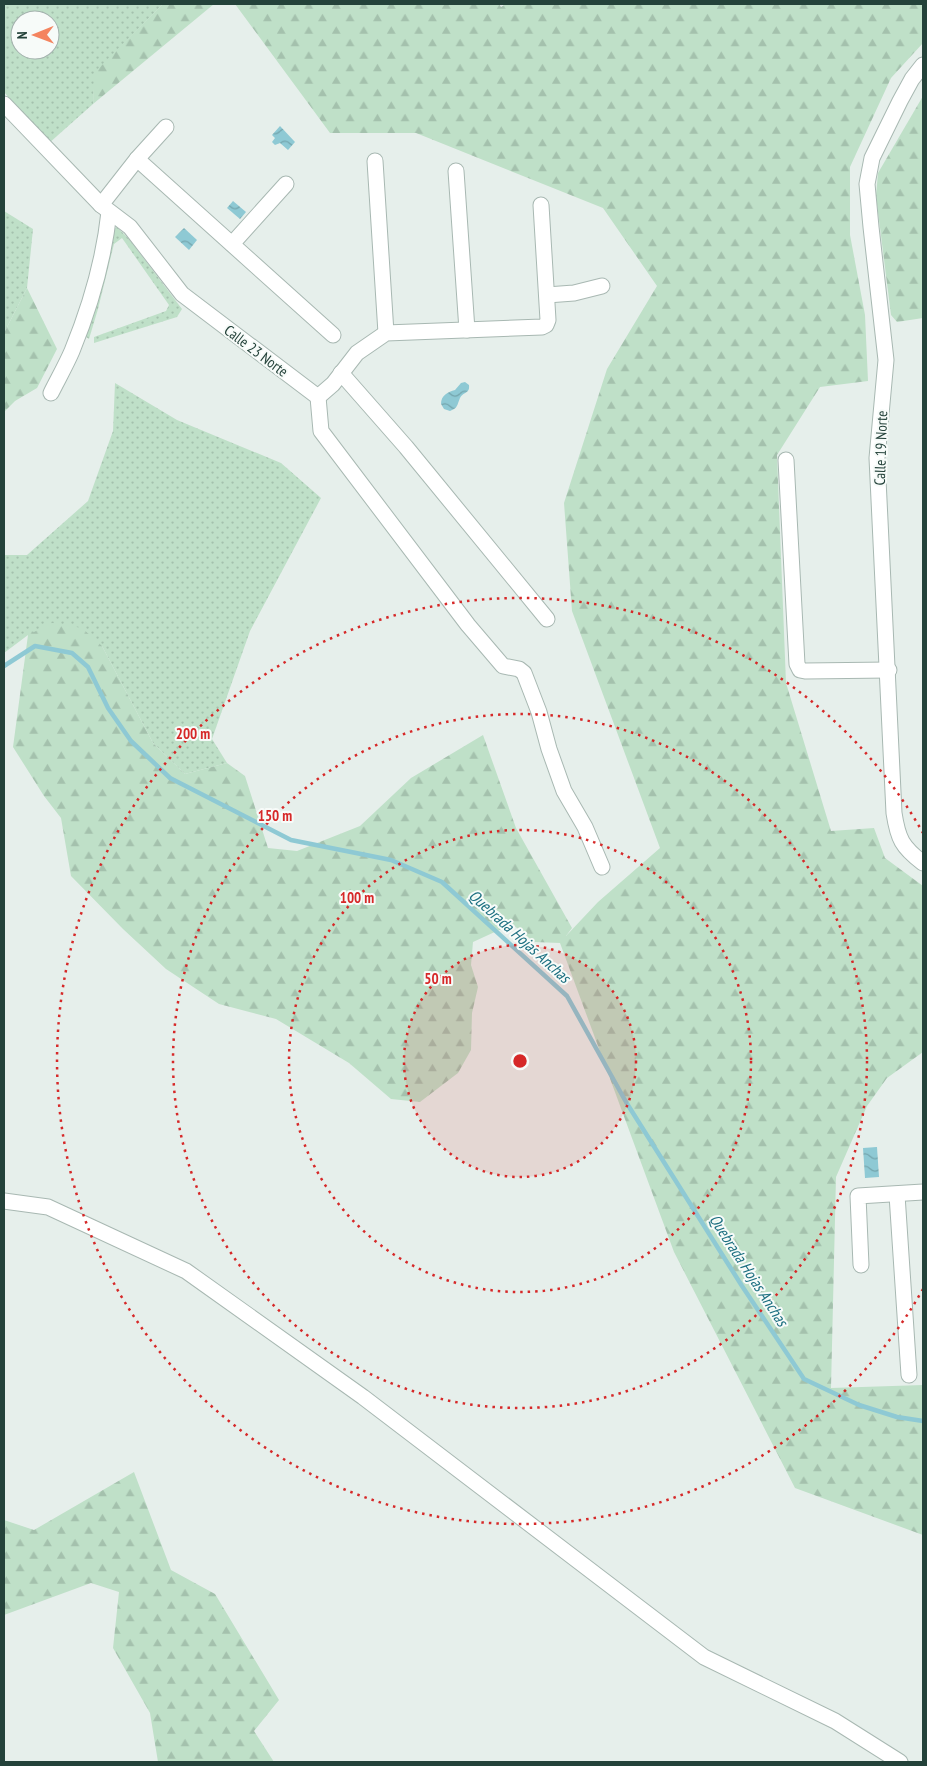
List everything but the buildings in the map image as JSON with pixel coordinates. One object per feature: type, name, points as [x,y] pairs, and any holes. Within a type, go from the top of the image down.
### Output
[{"type":"street","name":"Calle 19 Norte","points":[[923,64],[912,79],[872,158],[867,184],[886,360],[877,458],[894,813],[897,832],[903,845],[923,863]]},
{"type":"street","name":"Calle 23 Norte","points":[[4,104],[105,209],[130,226],[182,294],[318,397]]},
{"type":"street","points":[[51,393],[72,351],[97,278],[106,236],[105,209],[137,159],[166,126]]},
{"type":"street","points":[[137,159],[333,335]]},
{"type":"street","points":[[374,161],[386,333]]},
{"type":"street","points":[[456,171],[467,330]]},
{"type":"street","points":[[232,244],[286,184]]},
{"type":"street","points":[[540,206],[547,295],[548,320],[546,325],[542,327],[386,333],[357,354],[333,384],[318,397],[321,431],[468,625],[502,666],[519,669],[524,673],[539,712],[549,749],[564,791],[585,827],[602,867]]},
{"type":"street","points":[[547,295],[574,294],[602,286]]},
{"type":"street","points":[[341,373],[406,447],[547,619]]},
{"type":"street","points":[[786,460],[797,664],[800,670],[805,671],[888,670]]},
{"type":"street","points":[[861,1265],[858,1196],[923,1192]]},
{"type":"street","points":[[897,1195],[909,1375]]},
{"type":"street","points":[[4,1201],[48,1207],[186,1271],[363,1398],[704,1657],[834,1721],[900,1762]]},
{"type":"green space","points":[[4,4],[163,4],[95,73],[93,104],[48,144],[4,92]]},
{"type":"green space","points":[[163,4],[214,4],[93,104],[94,73]]},
{"type":"green space","points":[[235,4],[499,4],[501,7],[506,4],[923,4],[923,43],[891,78],[850,167],[850,235],[865,315],[868,381],[820,387],[777,455],[786,683],[831,831],[874,828],[885,858],[923,886],[923,1052],[887,1078],[867,1106],[836,1177],[831,1388],[923,1385],[923,1535],[795,1488],[674,1252],[560,943],[534,942],[512,924],[473,942],[471,965],[478,987],[472,1013],[471,1050],[458,1073],[420,1102],[391,1099],[349,1063],[276,1019],[219,1004],[166,969],[123,929],[71,876],[61,818],[44,796],[13,747],[28,635],[52,623],[82,628],[102,646],[153,743],[185,774],[227,763],[245,776],[268,848],[297,851],[360,826],[411,778],[483,735],[516,828],[572,928],[566,936],[598,902],[660,848],[572,611],[564,503],[607,369],[657,286],[603,208],[416,133],[330,133]]},
{"type":"green space","points":[[923,96],[923,318],[897,322],[891,315],[876,196],[878,173]]},
{"type":"green space","points":[[4,211],[33,229],[27,288],[4,333]]},
{"type":"green space","points":[[117,227],[129,239],[182,309],[177,317],[94,343],[94,337],[166,311],[169,305],[122,238],[114,244],[89,339],[85,336],[114,229]]},
{"type":"green space","points":[[27,288],[57,349],[37,388],[15,401],[4,412],[4,333]]},
{"type":"green space","points":[[115,383],[177,420],[281,463],[321,498],[250,631],[212,739],[227,763],[185,774],[153,743],[102,646],[28,635],[4,653],[4,555],[27,555],[88,501],[113,431]]},
{"type":"green space","points":[[134,1472],[171,1570],[215,1594],[279,1700],[254,1731],[274,1762],[158,1762],[150,1713],[113,1648],[119,1592],[91,1583],[4,1615],[4,1520],[34,1530]]},
{"type":"water","points":[[280,126],[295,142],[288,150],[280,143],[275,145],[272,142],[275,138],[272,135]]},
{"type":"water","points":[[233,201],[246,212],[240,219],[227,208]]},
{"type":"water","points":[[184,228],[197,240],[189,250],[175,237]]},
{"type":"water","points":[[465,382],[469,385],[469,390],[460,398],[456,407],[450,411],[444,409],[441,401],[444,396]]},
{"type":"water","points":[[877,1147],[879,1177],[865,1178],[863,1148]]},
{"type":"waterway","name":"Quebrada Hojas Anchas","points":[[4,666],[35,646],[72,653],[88,667],[108,708],[131,741],[170,778],[291,840],[391,860],[442,882],[567,996],[626,1102],[742,1286],[804,1379],[859,1405],[897,1417],[923,1421]]}]
